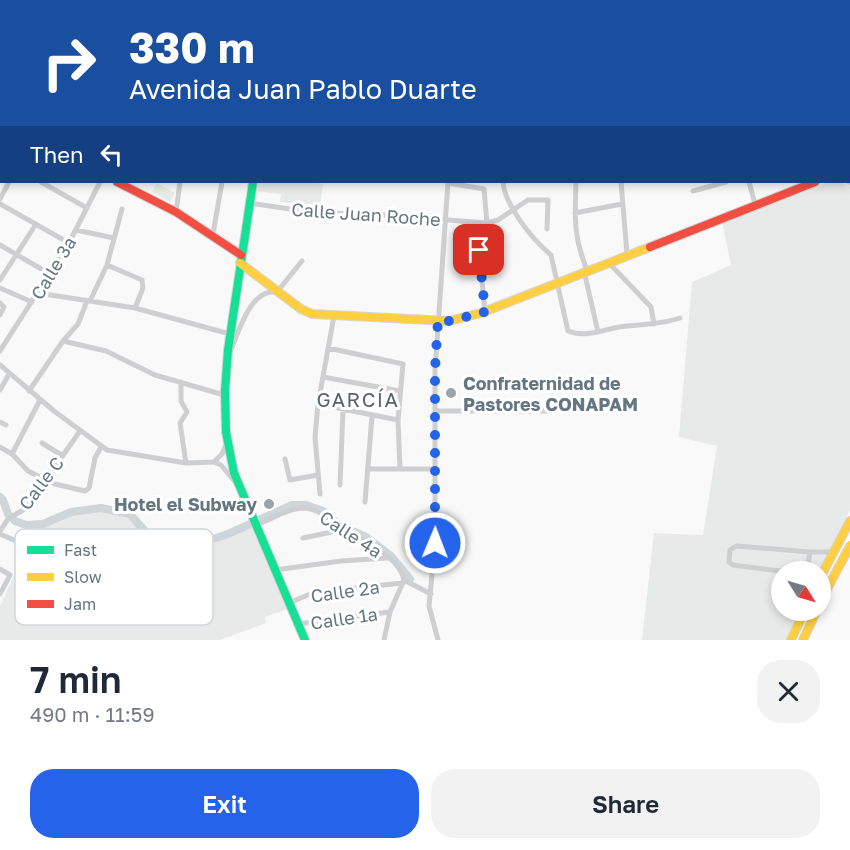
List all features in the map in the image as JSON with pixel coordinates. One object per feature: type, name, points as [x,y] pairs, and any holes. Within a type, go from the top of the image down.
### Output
[{"type":"main road","points":[[119,183],[213,234],[277,292],[306,312],[334,316],[449,321],[485,312],[627,254],[812,183]]},
{"type":"main road","points":[[253,183],[226,362],[224,395],[226,445],[239,486],[258,523],[305,640]]},
{"type":"main road","points":[[828,561],[850,521]]},
{"type":"main road","points":[[831,581],[850,546]]},
{"type":"main road","points":[[791,640],[800,621]]},
{"type":"main road","points":[[803,640],[812,621]]},
{"type":"street","points":[[0,199],[8,183]]},
{"type":"street","points":[[43,183],[87,208]]},
{"type":"street","name":"Calle 3ª","points":[[0,351],[69,243],[100,183]]},
{"type":"street","points":[[176,212],[180,183]]},
{"type":"street","points":[[213,234],[222,183]]},
{"type":"street","points":[[438,640],[429,606],[435,543],[438,320],[448,183]]},
{"type":"street","points":[[453,183],[484,189],[487,223],[498,220],[528,200],[548,200],[547,229]]},
{"type":"street","points":[[503,183],[504,191],[514,209],[543,249],[551,255],[567,330],[572,333],[598,332],[680,318]]},
{"type":"street","points":[[576,183],[577,246],[586,271],[598,332]]},
{"type":"street","points":[[621,183],[627,254]]},
{"type":"street","points":[[693,191],[722,183]]},
{"type":"street","points":[[749,183],[755,204]]},
{"type":"street","name":"Calle Juan Roche","points":[[249,203],[317,213],[372,214],[487,223]]},
{"type":"street","points":[[0,204],[69,243]]},
{"type":"street","points":[[575,213],[622,204]]},
{"type":"street","points":[[29,391],[63,341],[78,324],[107,265],[122,209]]},
{"type":"street","points":[[0,280],[36,224]]},
{"type":"street","points":[[76,230],[114,238]]},
{"type":"street","points":[[0,245],[50,273]]},
{"type":"street","points":[[479,250],[485,312]]},
{"type":"street","points":[[226,362],[254,302],[264,293],[277,292],[302,261]]},
{"type":"street","points":[[608,262],[651,307],[654,324]]},
{"type":"street","points":[[107,265],[142,280],[143,288],[135,308]]},
{"type":"street","points":[[0,288],[32,302]]},
{"type":"street","points":[[38,293],[135,308],[230,334]]},
{"type":"street","points":[[0,303],[4,307],[0,315]]},
{"type":"street","points":[[320,494],[315,437],[322,377],[334,316]]},
{"type":"street","points":[[63,341],[106,351],[155,375],[224,395]]},
{"type":"street","points":[[328,348],[402,363],[398,420],[400,469]]},
{"type":"street","points":[[0,365],[40,400],[101,447],[107,450],[186,463],[214,462],[221,465],[239,486]]},
{"type":"street","points":[[0,390],[9,374]]},
{"type":"street","points":[[322,377],[400,391]]},
{"type":"street","points":[[181,382],[181,402],[187,412],[180,423],[186,463]]},
{"type":"street","points":[[12,454],[40,400]]},
{"type":"street","points":[[318,404],[398,420]]},
{"type":"street","points":[[340,485],[343,410]]},
{"type":"street","points":[[435,411],[555,411]]},
{"type":"street","points":[[365,502],[372,416]]},
{"type":"street","name":"Calle C","points":[[0,533],[8,519],[26,508],[80,431]]},
{"type":"street","points":[[42,443],[63,456]]},
{"type":"street","points":[[214,462],[222,454],[226,445]]},
{"type":"street","points":[[0,447],[12,454],[23,467],[46,480],[55,484],[88,490],[95,458],[101,447]]},
{"type":"street","points":[[285,459],[290,480],[318,475]]},
{"type":"street","points":[[368,469],[435,469]]},
{"type":"street","name":"Calle 4ª","points":[[258,523],[288,511],[306,508],[320,512],[342,530],[368,542],[387,558],[401,571],[403,582]]},
{"type":"street","points":[[1,516],[8,519]]},
{"type":"street","points":[[303,538],[342,530]]},
{"type":"street","points":[[0,533],[15,540]]},
{"type":"street","points":[[771,570],[733,565],[729,562],[730,550],[736,546],[833,552]]},
{"type":"street","points":[[809,561],[810,552]]},
{"type":"street","points":[[275,570],[341,561],[387,558]]},
{"type":"street","points":[[0,569],[10,575],[0,594]]},
{"type":"street","points":[[384,640],[390,612],[403,582],[431,594]]},
{"type":"street","name":"Calle 2ª","points":[[289,603],[315,592],[403,582]]},
{"type":"street","name":"Calle 1ª","points":[[298,624],[390,612]]},
{"type":"shaded area","points":[[157,183],[175,193],[170,202],[152,192]]},
{"type":"shaded area","points":[[256,183],[323,184],[320,207],[280,202],[281,194],[255,191]]},
{"type":"shaded area","points":[[825,183],[850,184],[850,510],[824,561],[771,561],[771,621],[795,621],[786,640],[642,640],[654,533],[703,535],[717,446],[679,437],[692,282],[731,265],[722,222]]},
{"type":"shaded area","points":[[92,508],[130,514],[143,529],[40,529],[43,524],[64,515]]},
{"type":"shaded area","points":[[251,525],[287,609],[265,617],[266,623],[220,640],[0,640],[0,606],[15,573],[15,625],[213,625],[213,539]]},
{"type":"waterway","points":[[0,497],[8,514],[15,521],[26,525],[43,524],[71,512],[101,508],[130,514],[143,529]]},
{"type":"waterway","points":[[213,539],[292,505],[306,505],[323,511],[339,525],[366,537],[391,556],[410,579]]},
{"type":"traffic: fast","points":[[253,183],[228,350],[225,391],[226,432],[234,473],[305,640]]},
{"type":"traffic: slow","points":[[240,263],[301,309],[312,314],[449,321],[481,313],[650,247]]},
{"type":"traffic: slow","points":[[829,561],[850,521]]},
{"type":"traffic: slow","points":[[831,581],[850,546]]},
{"type":"traffic: slow","points":[[791,640],[800,621]]},
{"type":"traffic: slow","points":[[803,640],[812,621]]},
{"type":"traffic: jam","points":[[119,183],[176,212],[241,255]]},
{"type":"traffic: jam","points":[[650,247],[812,183]]},
{"type":"place","name":"Confraternidad de Pastores CONAPAM","points":[[451,393]]},
{"type":"place","name":"Hotel el Subway","points":[[269,504]]},
{"type":"district","name":"GARCÍA","points":[[358,399]]},
{"type":"route","points":[[435,543],[435,370],[438,320],[449,321],[485,312],[479,250]]}]
